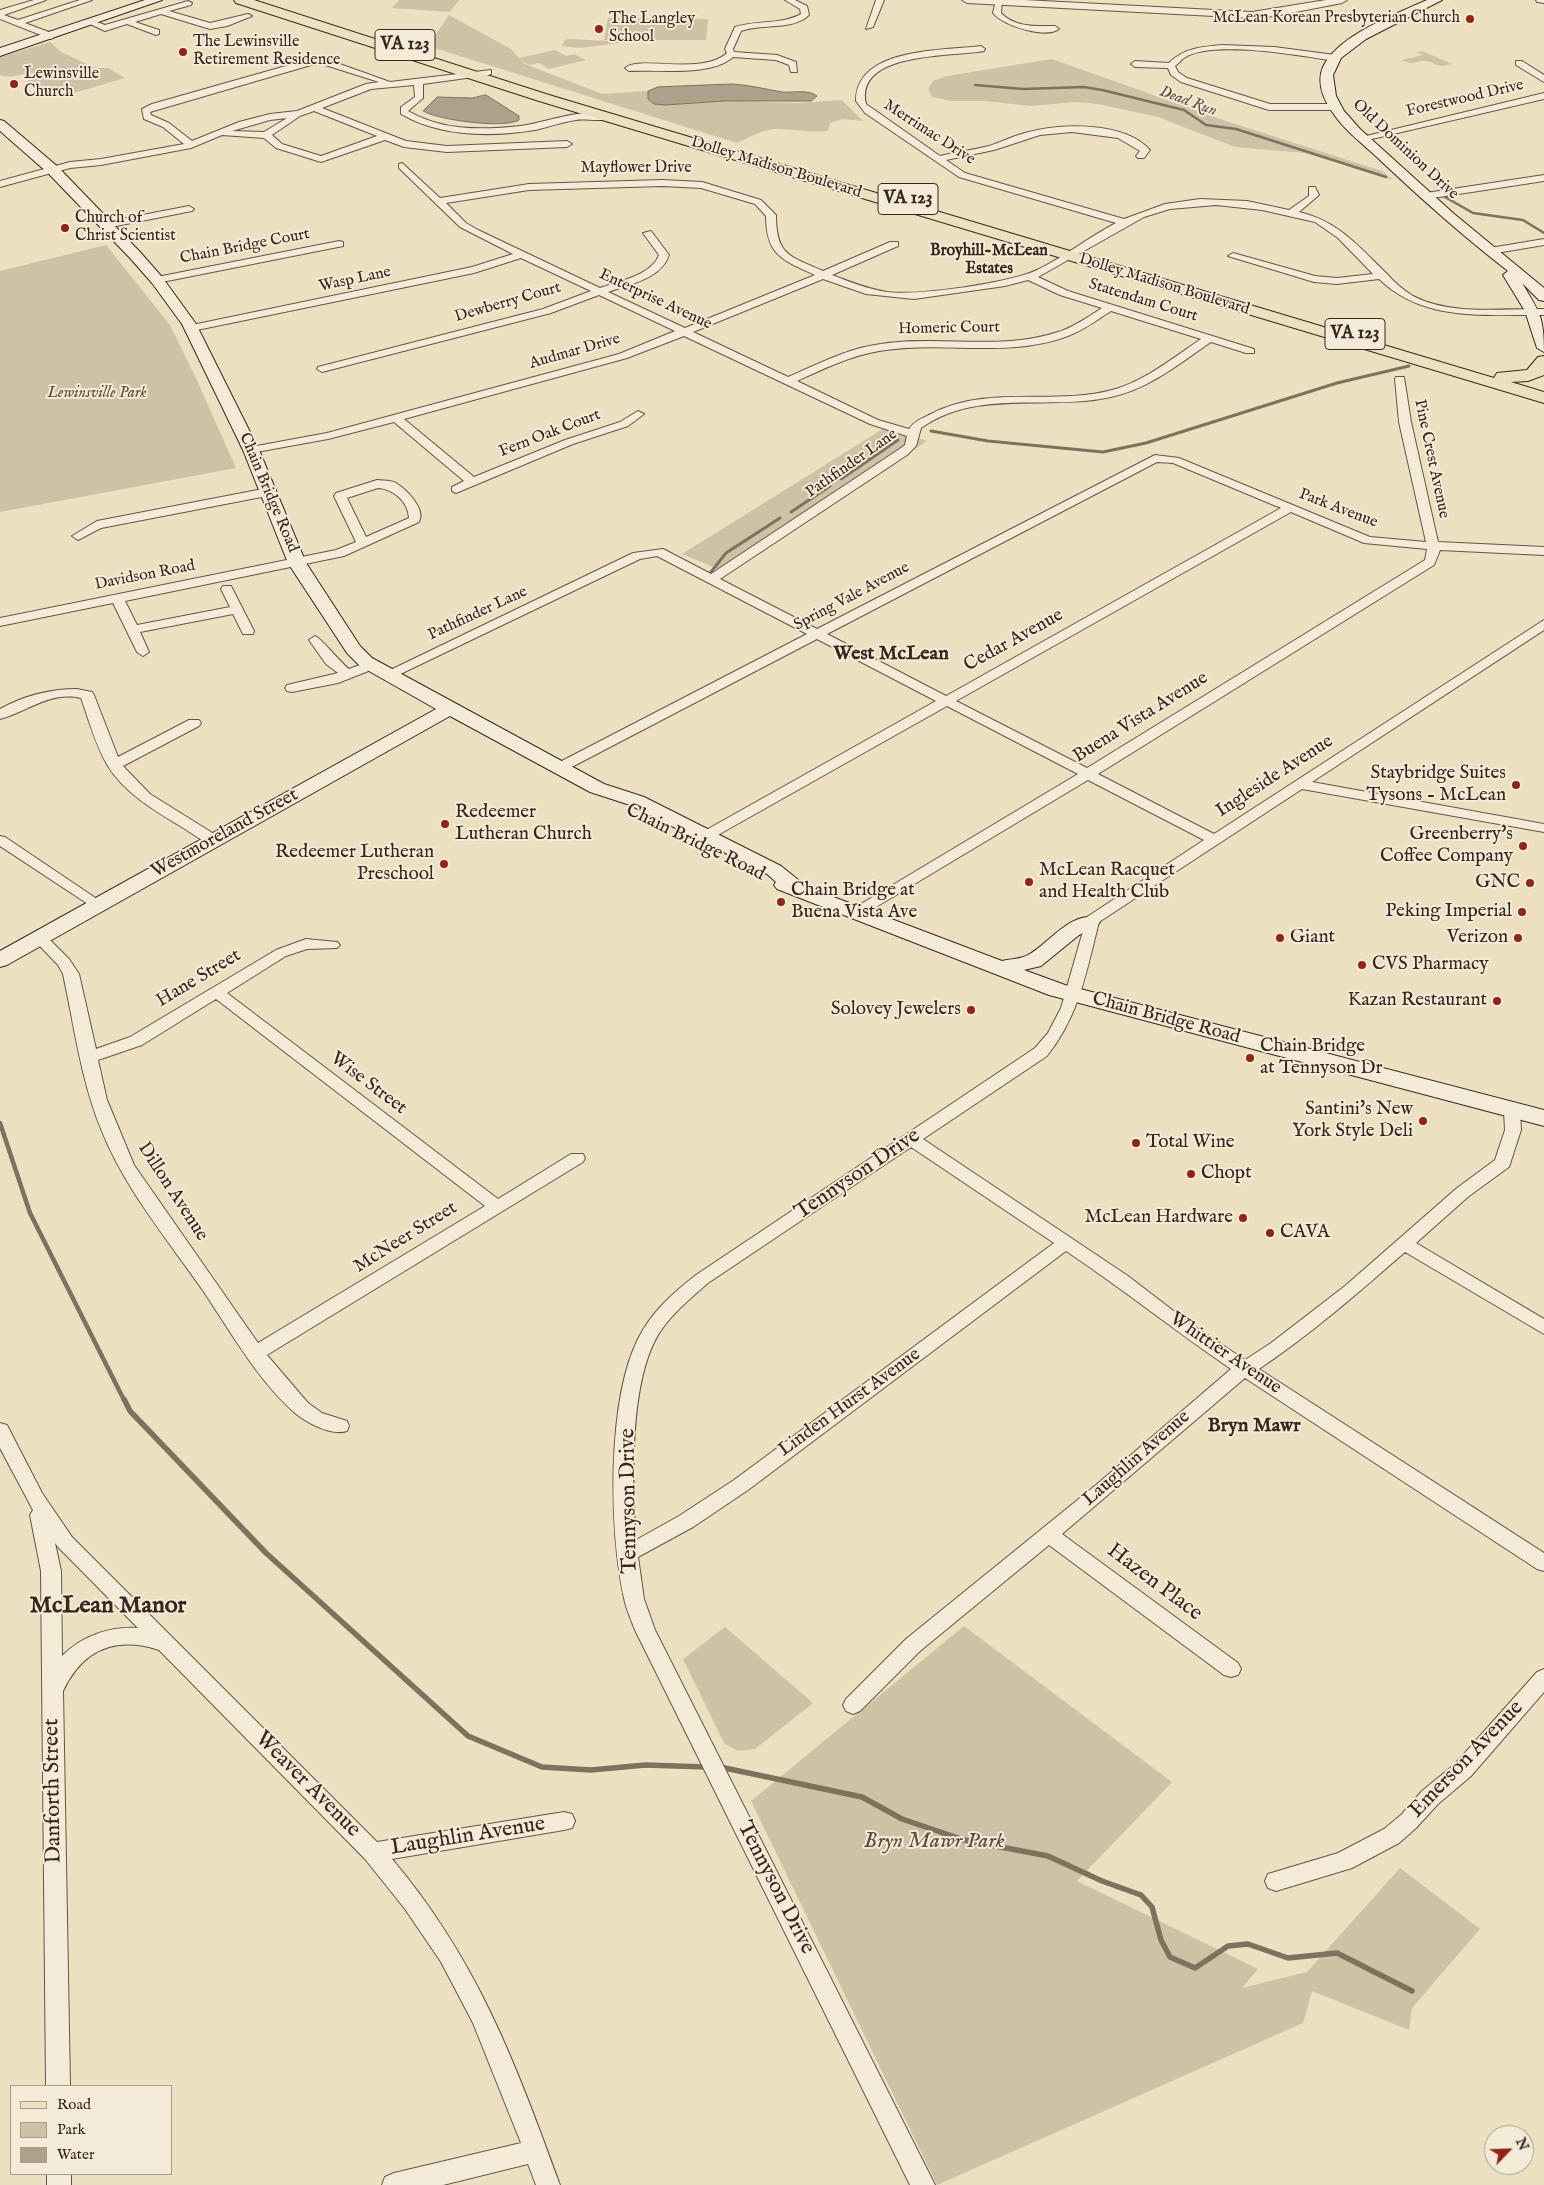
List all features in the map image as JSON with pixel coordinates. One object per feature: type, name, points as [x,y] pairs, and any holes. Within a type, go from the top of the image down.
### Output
[{"type":"main road","points":[[55,34],[175,0]]},
{"type":"main road","name":"Dolley Madison Boulevard","points":[[241,0],[412,55],[603,109],[1544,398]]},
{"type":"main road","name":"Dolley Madison Boulevard","points":[[268,0],[480,73],[530,94],[1544,389]]},
{"type":"main road","points":[[1335,58],[1357,40],[1436,0]]},
{"type":"main road","points":[[0,52],[55,34],[158,6]]},
{"type":"main road","points":[[412,55],[450,73],[450,76],[437,80]]},
{"type":"main road","name":"Old Dominion Drive","points":[[1335,58],[1330,64],[1326,77],[1328,92],[1335,107],[1363,138],[1426,196],[1490,251],[1514,267],[1544,297]]},
{"type":"main road","points":[[437,80],[479,80],[530,94]]},
{"type":"main road","name":"Chain Bridge Road","points":[[1,124],[53,170],[106,225],[157,280],[192,328],[251,450],[297,562],[346,640],[371,665],[596,788],[623,809],[690,845],[761,879],[798,889],[1000,968],[1073,994],[1544,1118]]},
{"type":"main road","name":"Old Dominion Drive","points":[[1490,251],[1538,311],[1544,348]]},
{"type":"main road","points":[[1503,377],[1535,374],[1541,369],[1544,361]]},
{"type":"main road","name":"Westmoreland Street","points":[[0,960],[449,708]]},
{"type":"main road","name":"Chain Bridge Road","points":[[596,788],[637,801],[774,870],[798,889]]},
{"type":"main road","points":[[1000,968],[1034,960],[1072,931],[1090,922]]},
{"type":"street","points":[[0,14],[42,0]]},
{"type":"street","points":[[20,22],[88,0]]},
{"type":"street","points":[[731,54],[729,49],[738,29],[758,23],[792,21],[806,15],[804,8],[789,0]]},
{"type":"street","points":[[868,27],[880,0]]},
{"type":"street","points":[[967,0],[1252,15],[1276,13],[1342,0]]},
{"type":"street","points":[[1540,0],[1544,1]]},
{"type":"street","points":[[999,2],[997,13],[1008,22],[1028,28],[1055,29]]},
{"type":"street","points":[[94,24],[105,28],[126,21],[158,6],[188,3]]},
{"type":"street","points":[[158,6],[210,26],[224,24],[248,16]]},
{"type":"street","points":[[0,14],[55,34]]},
{"type":"street","points":[[126,21],[156,32]]},
{"type":"street","points":[[1171,66],[1173,62],[1184,55],[1230,46],[1335,58]]},
{"type":"street","name":"Merrimac Drive","points":[[981,50],[901,60],[882,66],[867,77],[860,98],[863,107],[969,178],[1126,223]]},
{"type":"street","points":[[629,68],[714,64],[725,61],[731,54]]},
{"type":"street","points":[[731,54],[784,60],[793,64],[794,70]]},
{"type":"street","points":[[191,145],[166,125],[147,117],[145,111],[154,106],[310,62],[323,61],[390,84]]},
{"type":"street","points":[[1519,63],[1544,79]]},
{"type":"street","points":[[1135,64],[1171,66]]},
{"type":"street","points":[[1171,66],[1174,73],[1184,80],[1259,105],[1291,109],[1335,107]]},
{"type":"street","points":[[221,134],[266,135],[299,114],[360,89],[480,73]]},
{"type":"street","points":[[418,82],[419,98],[407,106],[404,112],[447,128],[471,130],[520,128],[580,115],[611,118]]},
{"type":"street","name":"Forestwood Drive","points":[[1363,138],[1544,96]]},
{"type":"street","points":[[314,108],[404,144],[447,148],[567,144]]},
{"type":"street","points":[[0,184],[53,170],[71,169],[191,145],[242,124],[270,117],[299,114]]},
{"type":"street","points":[[938,158],[991,147],[1027,135],[1066,130],[1087,130],[1128,138],[1145,150],[1142,156]]},
{"type":"street","points":[[266,135],[279,146],[321,159],[384,137]]},
{"type":"street","name":"Enterprise Avenue","points":[[402,166],[438,201],[472,230],[874,422],[912,434]]},
{"type":"street","points":[[1426,196],[1544,178]]},
{"type":"street","name":"Mayflower Drive","points":[[438,201],[529,187],[676,182],[715,187],[751,198],[764,206],[771,215],[772,240],[780,252],[796,264],[866,291],[900,296],[948,291],[1029,277],[1126,223],[1154,210],[1197,202],[1246,204],[1291,213],[1317,220],[1330,226],[1405,296],[1431,306],[1538,311]]},
{"type":"street","points":[[1291,213],[1312,198],[1314,195],[1312,189]]},
{"type":"street","points":[[106,225],[189,209]]},
{"type":"street","name":"Dewberry Court","points":[[322,369],[539,313],[649,273],[664,260],[662,250],[648,233]]},
{"type":"street","points":[[1490,251],[1544,242]]},
{"type":"street","name":"Chain Bridge Court","points":[[157,280],[339,244]]},
{"type":"street","name":"Audmar Drive","points":[[251,450],[328,436],[608,360],[684,332],[894,244]]},
{"type":"street","name":"Wasp Lane","points":[[192,328],[474,270],[522,254]]},
{"type":"street","points":[[1233,256],[1314,279],[1337,281],[1383,276]]},
{"type":"street","name":"Statendam Court","points":[[1029,277],[1064,294],[1250,351]]},
{"type":"street","name":"Homeric Court","points":[[788,381],[852,354],[880,348],[1006,344],[1050,338],[1073,329],[1109,308]]},
{"type":"street","name":"Pathfinder Lane","points":[[387,675],[637,556],[652,552],[666,555],[712,579],[903,452],[911,444],[912,434],[922,423],[949,410],[982,400],[1090,396],[1129,388],[1145,380],[1209,339]]},
{"type":"street","name":"Pine Crest Avenue","points":[[1400,379],[1405,422],[1433,546]]},
{"type":"street","name":"Fern Oak Court","points":[[456,489],[569,442],[624,424],[638,414]]},
{"type":"street","points":[[396,418],[472,482]]},
{"type":"street","name":"Park Avenue","points":[[1161,458],[1175,460],[1368,540],[1433,546],[1544,551]]},
{"type":"street","name":"Spring Vale Avenue","points":[[559,768],[1147,462],[1161,458]]},
{"type":"street","name":"Davidson Road","points":[[0,622],[336,554],[363,543],[416,519],[416,515],[408,501],[391,484],[377,484],[340,496],[363,543]]},
{"type":"street","points":[[78,536],[97,525],[268,492]]},
{"type":"street","name":"Cedar Avenue","points":[[704,836],[1290,508]]},
{"type":"street","name":"Buena Vista Avenue","points":[[856,913],[1089,774],[1426,566],[1434,557],[1433,546]]},
{"type":"street","points":[[712,579],[1214,840]]},
{"type":"street","points":[[227,589],[248,631]]},
{"type":"street","points":[[117,598],[143,652]]},
{"type":"street","points":[[132,630],[237,609]]},
{"type":"street","name":"Ingleside Avenue","points":[[1090,922],[1544,624]]},
{"type":"street","points":[[315,640],[331,661],[348,675]]},
{"type":"street","points":[[292,688],[348,675],[371,665]]},
{"type":"street","points":[[0,715],[28,702],[46,697],[77,692],[87,695],[114,765],[125,778],[152,801],[214,840]]},
{"type":"street","points":[[114,765],[194,723]]},
{"type":"street","points":[[1300,784],[1544,828]]},
{"type":"street","points":[[0,840],[99,905]]},
{"type":"street","points":[[1073,994],[1090,922]]},
{"type":"street","name":"Dillon Avenue","points":[[40,938],[64,962],[71,974],[99,1100],[126,1166],[255,1353],[301,1408],[315,1418],[340,1426]]},
{"type":"street","name":"Hane Street","points":[[90,1057],[136,1041],[293,947],[306,944],[332,945]]},
{"type":"street","name":"Wise Street","points":[[216,992],[497,1207]]},
{"type":"street","name":"Tennyson Drive","points":[[923,2185],[640,1617],[633,1595],[628,1553],[626,1512],[628,1415],[634,1375],[646,1338],[670,1307],[702,1279],[1041,1052],[1059,1029],[1073,994]]},
{"type":"street","name":"Laughlin Avenue","points":[[853,1705],[913,1645],[1116,1479],[1230,1379],[1277,1348],[1351,1290],[1463,1192],[1503,1163],[1513,1130],[1512,1111]]},
{"type":"street","name":"Whittier Avenue","points":[[911,1139],[1123,1281],[1182,1327],[1332,1428],[1544,1563]]},
{"type":"street","name":"McNeer Street","points":[[255,1353],[278,1341],[577,1158]]},
{"type":"street","name":"Linden Hurst Avenue","points":[[628,1553],[663,1536],[687,1521],[768,1464],[1065,1243]]},
{"type":"street","points":[[1404,1244],[1544,1327]]},
{"type":"street","name":"Weaver Avenue","points":[[0,1430],[35,1498],[65,1542],[373,1852],[424,1917],[470,1991],[495,2044],[548,2185]]},
{"type":"street","name":"Danforth Street","points":[[35,1498],[46,1539],[51,1571],[58,2085]]},
{"type":"street","name":"Hazen Place","points":[[1048,1534],[1231,1669]]},
{"type":"street","points":[[52,1695],[59,1675],[68,1662],[82,1650],[100,1641],[133,1635],[150,1637],[165,1644]]},
{"type":"street","name":"Emerson Avenue","points":[[1276,1881],[1326,1869],[1369,1849],[1404,1826],[1434,1794],[1451,1782],[1463,1770],[1544,1678]]},
{"type":"street","name":"Laughlin Avenue","points":[[373,1852],[564,1821]]},
{"type":"street","points":[[394,2185],[535,2151]]},
{"type":"green space","points":[[399,0],[459,0],[450,12],[392,8]]},
{"type":"green space","points":[[449,15],[511,49],[519,58],[555,50],[566,56],[574,54],[586,60],[549,69],[538,63],[530,65],[521,61],[525,64],[602,94],[648,91],[648,93],[665,105],[724,101],[797,103],[842,100],[863,121],[843,119],[830,123],[828,131],[768,130],[737,143],[428,46]]},
{"type":"green space","points":[[608,18],[708,19],[706,40],[604,40]]},
{"type":"green space","points":[[565,40],[627,42],[580,48],[562,46]]},
{"type":"green space","points":[[50,42],[61,52],[96,68],[108,68],[125,78],[67,95],[27,81],[43,76],[37,74],[0,75],[0,57]]},
{"type":"green space","points":[[1422,51],[1452,64],[1439,66],[1425,61],[1412,63],[1402,60],[1423,55],[1417,52]]},
{"type":"green space","points":[[1052,59],[1229,122],[1382,171],[1393,180],[1305,153],[1235,147],[1158,117],[1098,104],[1075,102],[1031,106],[985,101],[951,101],[932,97],[928,89],[933,81],[947,76]]},
{"type":"green space","name":"Lewinsville Park","points":[[106,245],[170,325],[236,468],[0,512],[0,271]]},
{"type":"green space","points":[[886,427],[927,441],[723,571],[682,554]]},
{"type":"green space","name":"Bryn Mawr Park","points":[[964,1626],[1172,1782],[1077,1881],[1258,1969],[1242,1988],[1307,1972],[1400,1868],[1480,1929],[1412,2008],[1409,2030],[1312,1991],[1303,2023],[937,2185],[751,1801]]},
{"type":"green space","points":[[725,1627],[813,1703],[755,1749],[738,1751],[724,1743],[683,1659]]},
{"type":"water","points":[[732,84],[782,92],[805,92],[817,96],[811,101],[724,101],[665,105],[654,104],[648,99],[648,91],[658,87]]},
{"type":"water","points":[[486,95],[519,116],[519,120],[499,124],[471,122],[442,117],[423,111],[437,97],[472,98]]},
{"type":"waterway","name":"Dead Run","points":[[975,85],[1023,89],[1084,87],[1102,90],[1184,110],[1206,125],[1236,129],[1386,177]]},
{"type":"waterway","name":"Dead Run","points":[[1445,197],[1473,213],[1523,220],[1544,233]]},
{"type":"waterway","points":[[931,431],[988,441],[1103,452],[1146,443],[1337,383],[1409,366]]},
{"type":"waterway","points":[[841,479],[898,440]]},
{"type":"waterway","points":[[791,512],[830,486]]},
{"type":"waterway","points":[[711,572],[726,553],[780,518]]},
{"type":"waterway","points":[[0,1123],[30,1213],[124,1400]]},
{"type":"waterway","points":[[124,1399],[130,1411],[266,1553],[468,1736],[542,1767],[591,1770],[645,1765],[707,1767]]},
{"type":"waterway","points":[[720,1767],[862,1797],[902,1819],[964,1840],[1048,1856],[1102,1881],[1141,1895],[1152,1907],[1161,1940],[1170,1957],[1195,1968],[1228,1946],[1248,1944],[1288,1958],[1337,1953],[1412,1991]]},
{"type":"place","name":"McLean Korean Presbyterian Church","points":[[1470,19]]},
{"type":"place","name":"The Langley School","points":[[599,29]]},
{"type":"place","name":"The Lewinsville Retirement Residence","points":[[183,52]]},
{"type":"place","name":"Lewinsville Church","points":[[14,84]]},
{"type":"place","name":"Church of Christ Scientist","points":[[65,228]]},
{"type":"place","name":"Staybridge Suites Tysons - McLean","points":[[1516,785]]},
{"type":"place","name":"Redeemer Lutheran Church","points":[[445,824]]},
{"type":"place","name":"Greenberry's Coffee Company","points":[[1523,846]]},
{"type":"place","name":"Redeemer Lutheran Preschool","points":[[444,864]]},
{"type":"place","name":"McLean Racquet and Health Club","points":[[1029,882]]},
{"type":"place","name":"GNC","points":[[1530,883]]},
{"type":"place","name":"Chain Bridge at Buena Vista Ave","points":[[781,902]]},
{"type":"place","name":"Peking Imperial","points":[[1522,912]]},
{"type":"place","name":"Giant","points":[[1280,938]]},
{"type":"place","name":"Verizon","points":[[1518,938]]},
{"type":"place","name":"CVS Pharmacy","points":[[1362,965]]},
{"type":"place","name":"Kazan Restaurant","points":[[1497,1001]]},
{"type":"place","name":"Solovey Jewelers","points":[[971,1010]]},
{"type":"place","name":"Chain Bridge at Tennyson Dr","points":[[1250,1058]]},
{"type":"place","name":"Santini's New York Style Deli","points":[[1423,1121]]},
{"type":"place","name":"Total Wine","points":[[1136,1143]]},
{"type":"place","name":"Chopt","points":[[1191,1174]]},
{"type":"place","name":"McLean Hardware","points":[[1243,1218]]},
{"type":"place","name":"CAVA","points":[[1270,1233]]},
{"type":"district","name":"Broyhill-McLean Estates","points":[[989,261]]},
{"type":"district","name":"West McLean","points":[[891,655]]},
{"type":"district","name":"Bryn Mawr","points":[[1254,1427]]},
{"type":"district","name":"McLean Manor","points":[[108,1607]]}]
